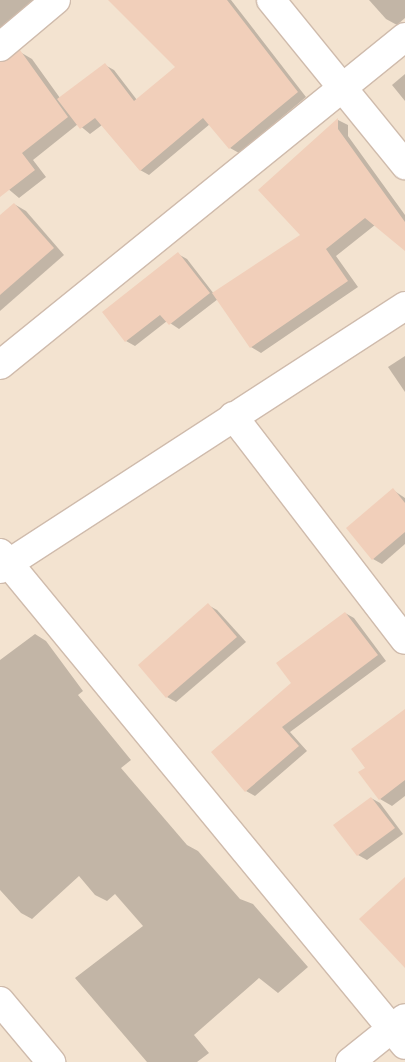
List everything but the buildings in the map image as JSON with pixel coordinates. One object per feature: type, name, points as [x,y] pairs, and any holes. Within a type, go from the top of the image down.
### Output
[{"type":"street","points":[[0,47],[56,0]]},
{"type":"street","points":[[271,0],[405,165]]},
{"type":"street","points":[[0,365],[405,37]]},
{"type":"street","points":[[350,1062],[401,1031],[3,562],[405,306]]},
{"type":"street","points":[[233,416],[405,640]]},
{"type":"street","points":[[0,1001],[51,1062]]},
{"type":"shaded area","points":[[0,0],[405,0],[405,1062],[0,1062]]}]
